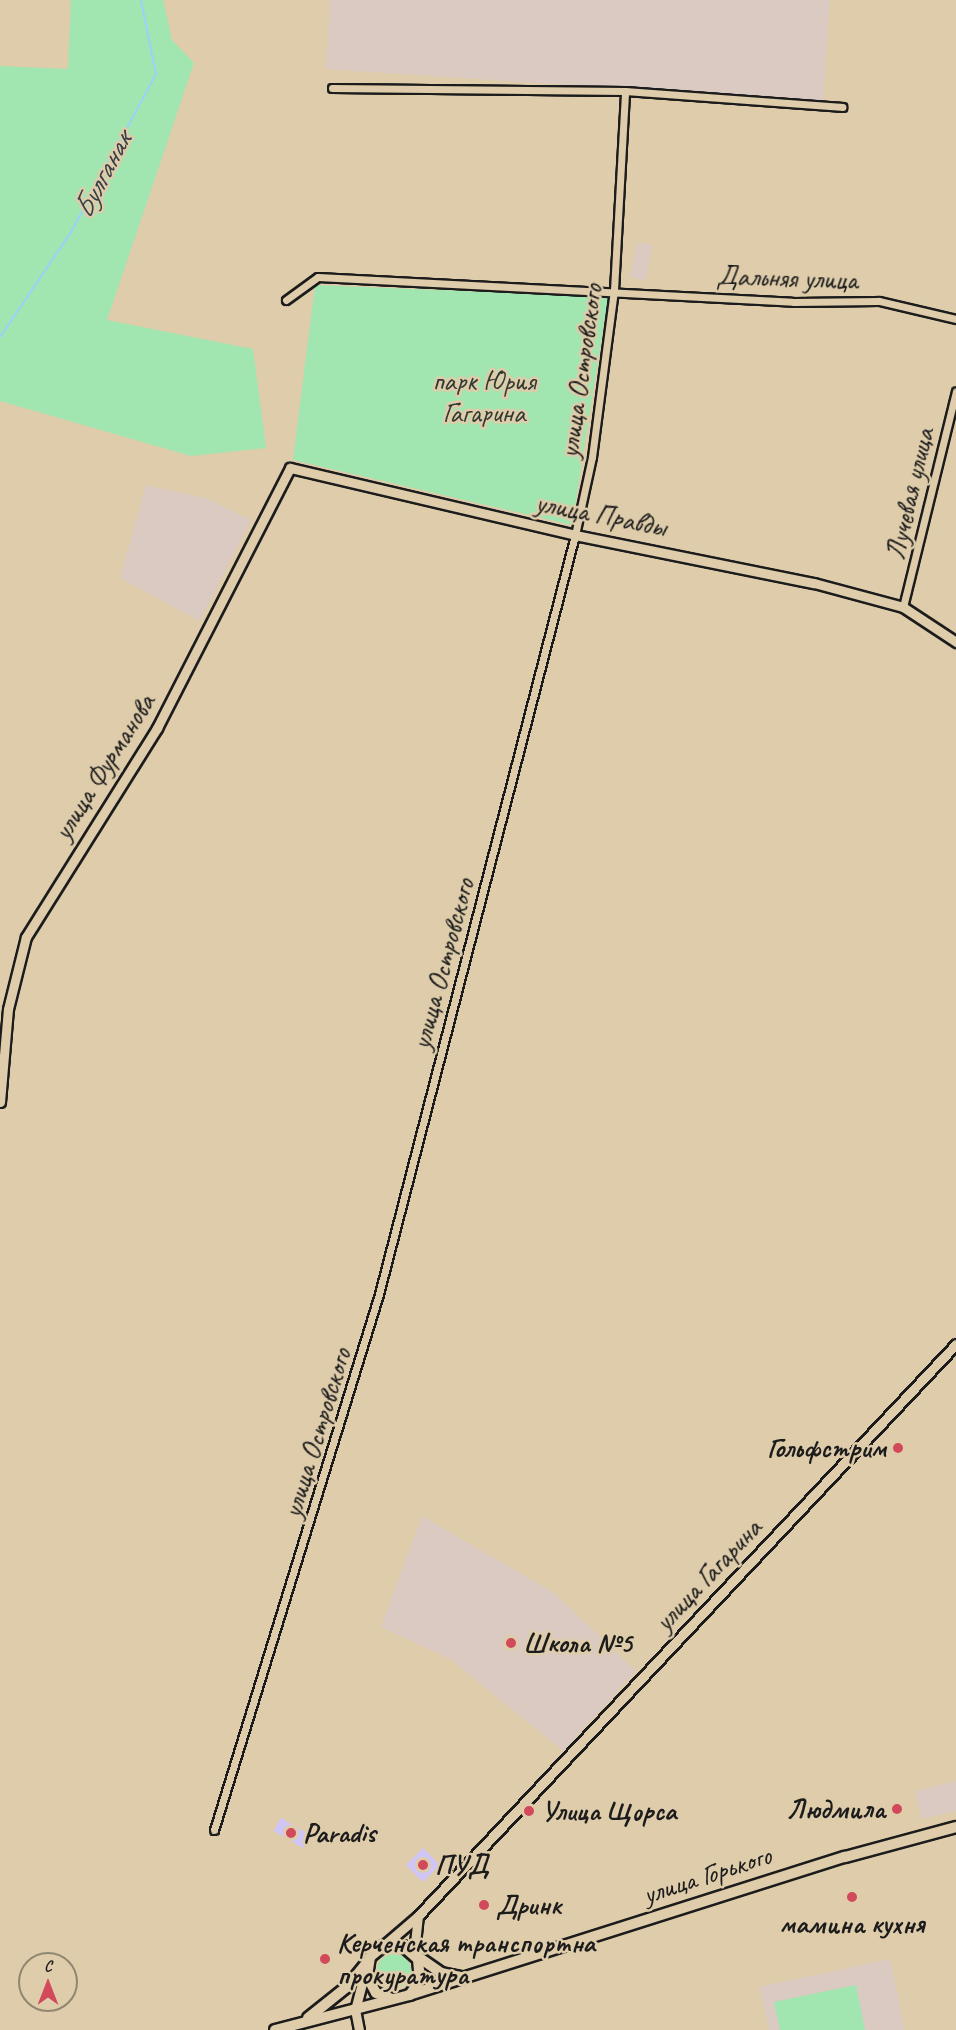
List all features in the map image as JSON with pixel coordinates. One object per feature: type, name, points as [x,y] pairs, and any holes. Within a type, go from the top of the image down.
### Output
[{"type":"main road","name":"улица Правды","points":[[290,468],[575,535],[739,564],[903,607],[956,642]]},
{"type":"main road","name":"улица Фурманова","points":[[0,1102],[8,1009],[26,937],[157,728],[290,468]]},
{"type":"main road","name":"улица Гагарина","points":[[383,1946],[418,1916],[956,1344]]},
{"type":"main road","name":"улица Горького","points":[[275,2030],[396,1999],[834,1860],[956,1827]]},
{"type":"main road","points":[[409,1995],[421,1973],[414,1953],[418,1916]]},
{"type":"main road","points":[[359,2030],[355,2010],[368,1961],[383,1946],[403,1946],[414,1953]]},
{"type":"main road","name":"улица Горького","points":[[414,1953],[441,1973],[474,1975]]},
{"type":"main road","points":[[368,1961],[370,1986],[381,1996],[396,1999]]},
{"type":"main road","name":"улица Горького","points":[[287,2028],[324,2009],[368,1961]]},
{"type":"street","points":[[332,88],[625,91],[842,107]]},
{"type":"street","name":"улица Островского","points":[[214,1830],[380,1294],[575,535],[592,457],[614,290],[625,91]]},
{"type":"street","name":"Дальняя улица","points":[[286,300],[318,277],[614,290],[794,302],[879,301],[956,319]]},
{"type":"street","name":"Лучевая улица","points":[[903,607],[956,391]]},
{"type":"shaded area","points":[[330,0],[830,0],[823,102],[326,69]]},
{"type":"shaded area","points":[[637,242],[653,245],[646,280],[630,277]]},
{"type":"shaded area","points":[[146,485],[206,498],[251,520],[200,621],[120,578]]},
{"type":"shaded area","name":"Школа №5","points":[[422,1516],[553,1592],[636,1671],[563,1751],[450,1659],[381,1627]]},
{"type":"shaded area","points":[[956,1781],[956,1811],[921,1819],[915,1791]]},
{"type":"shaded area","points":[[890,1959],[905,2030],[769,2030],[759,1987]]},
{"type":"green space","points":[[71,0],[163,0],[172,40],[194,63],[107,320],[253,349],[266,448],[191,456],[0,401],[0,66],[68,69]]},
{"type":"green space","name":"парк Юрия Гагарина","points":[[315,285],[608,297],[572,525],[293,460]]},
{"type":"green space","points":[[394,1954],[406,1959],[411,1971],[406,1983],[394,1988],[382,1983],[377,1971],[382,1959]]},
{"type":"green space","points":[[856,1985],[865,2030],[780,2030],[774,2002]]},
{"type":"building","name":"Paradis","points":[[281,1818],[310,1835],[303,1848],[274,1831]]},
{"type":"building","name":"ПУД","points":[[423,1848],[440,1865],[423,1882],[406,1865]]},
{"type":"waterway","name":"Булганак","points":[[0,337],[71,232],[156,74],[141,0]]},
{"type":"place","name":"Гольфстрим","points":[[898,1448]]},
{"type":"place","name":"Школа №5","points":[[511,1643]]},
{"type":"place","name":"Людмила","points":[[897,1809]]},
{"type":"place","name":"Улица Щорса","points":[[529,1811]]},
{"type":"place","name":"Paradis","points":[[291,1833]]},
{"type":"place","name":"ПУД","points":[[423,1865]]},
{"type":"place","name":"мамина кухня","points":[[852,1897]]},
{"type":"place","name":"Дринк","points":[[484,1905]]},
{"type":"place","name":"Керченская транспортна прокуратура","points":[[325,1959]]}]
